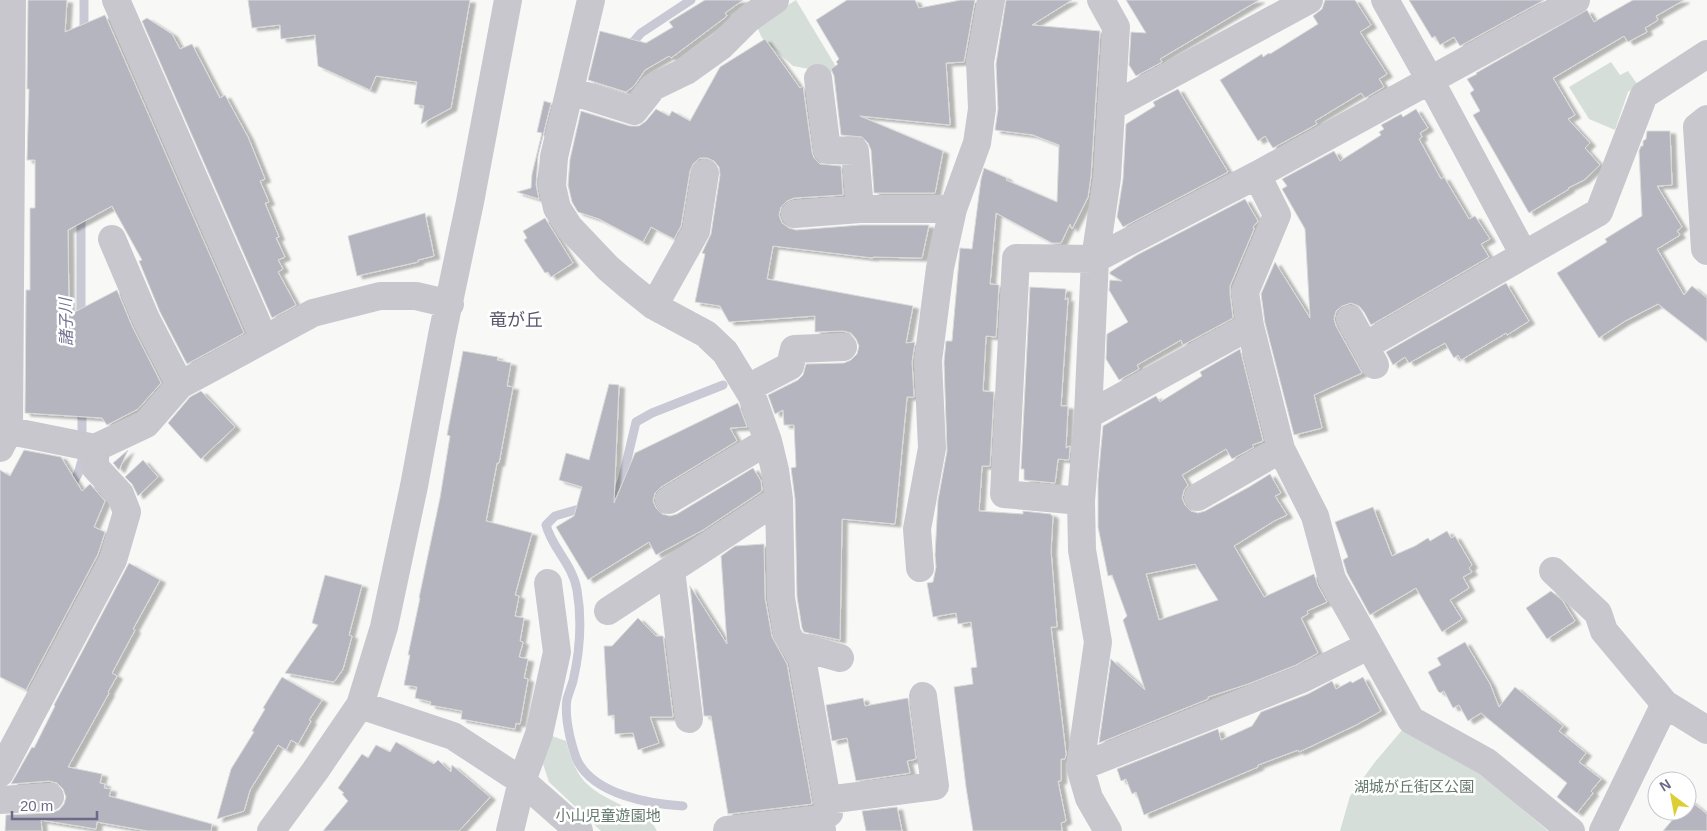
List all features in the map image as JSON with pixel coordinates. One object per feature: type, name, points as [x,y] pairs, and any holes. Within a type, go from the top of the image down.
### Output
[{"type":"street","points":[[12,0],[3,436],[87,447],[146,424],[180,385],[313,313],[380,296],[416,296],[450,304]]},
{"type":"street","points":[[116,0],[264,339]]},
{"type":"street","points":[[271,831],[360,705],[384,627],[414,486],[442,335],[450,304],[508,0]]},
{"type":"street","points":[[591,0],[591,98],[554,157],[552,186],[557,208],[569,227],[608,268],[654,306],[706,334],[725,352],[752,396],[768,441],[779,499],[781,598],[788,634],[802,658],[823,817]]},
{"type":"street","points":[[591,98],[634,112],[653,87],[686,71],[721,46],[748,19],[776,0]]},
{"type":"street","points":[[920,568],[917,529],[932,448],[928,361],[940,268],[953,209],[976,144],[982,109],[980,62],[991,0]]},
{"type":"street","points":[[1101,0],[1116,27],[1107,178],[1094,259],[1088,415],[1081,501],[1082,550],[1098,642],[1080,767],[1089,798],[1108,831]]},
{"type":"street","points":[[1111,107],[1309,0]]},
{"type":"street","points":[[1385,0],[1524,255]]},
{"type":"street","points":[[1081,501],[1004,494],[1016,258],[1094,259],[1257,175],[1576,0]]},
{"type":"street","points":[[1350,319],[1370,356],[1524,255],[1599,212],[1644,95],[1707,54]]},
{"type":"street","points":[[818,78],[827,150],[855,151],[860,209]]},
{"type":"street","points":[[1707,119],[1697,127],[1705,249],[1707,250]]},
{"type":"street","points":[[654,306],[696,231],[705,173]]},
{"type":"street","points":[[1257,175],[1277,215],[1245,292],[1250,326],[1281,449],[1315,516],[1332,579],[1410,720],[1487,762],[1570,831]]},
{"type":"street","points":[[795,214],[860,209],[953,209]]},
{"type":"street","points":[[112,239],[146,319],[180,385]]},
{"type":"street","points":[[1088,415],[1250,326]]},
{"type":"street","points":[[748,388],[790,366],[794,349],[843,347]]},
{"type":"street","points":[[669,500],[768,441]]},
{"type":"street","points":[[0,773],[113,560],[127,512],[120,494],[95,467],[87,447]]},
{"type":"street","points":[[1198,497],[1281,449]]},
{"type":"street","points":[[608,611],[779,499]]},
{"type":"street","points":[[671,570],[689,719]]},
{"type":"street","points":[[1553,571],[1598,613],[1604,631],[1665,704],[1707,730]]},
{"type":"street","points":[[510,831],[522,781],[539,734],[557,652],[548,583]]},
{"type":"street","points":[[794,645],[840,658]]},
{"type":"street","points":[[1080,767],[1302,679],[1368,646]]},
{"type":"street","points":[[727,830],[823,817],[935,786],[923,696]]},
{"type":"street","points":[[1603,831],[1665,704]]},
{"type":"street","points":[[360,705],[453,736],[522,781],[578,831]]},
{"type":"street","points":[[0,800],[50,797]]},
{"type":"green space","points":[[796,0],[835,65],[831,73],[793,66],[762,38],[756,25]]},
{"type":"green space","points":[[1611,62],[1620,75],[1628,71],[1638,85],[1628,92],[1615,130],[1589,119],[1569,87]]},
{"type":"green space","name":"湖城が丘街区公園","points":[[1403,729],[1472,766],[1548,831],[1340,831],[1350,796]]},
{"type":"green space","name":"小山児童遊園地","points":[[552,736],[566,741],[576,768],[588,785],[596,792],[647,818],[657,831],[601,831],[549,782],[542,761]]},
{"type":"building","points":[[28,0],[67,0],[65,32],[105,15],[244,333],[187,364],[160,312],[139,261],[142,260],[112,206],[68,230],[69,315],[117,290],[132,326],[161,383],[138,409],[107,425],[102,418],[25,413],[26,290],[30,290],[30,208],[35,208],[35,160],[27,160],[29,89],[27,89]]},
{"type":"building","points":[[248,0],[470,0],[451,108],[421,124],[424,106],[414,104],[417,82],[376,76],[370,90],[318,66],[315,35],[281,39],[280,25],[252,28]]},
{"type":"building","points":[[705,0],[743,0],[725,13],[727,16],[671,58],[669,56],[645,70],[634,86],[626,92],[588,80],[600,31],[646,43],[673,27],[669,22]]},
{"type":"building","points":[[847,0],[915,0],[919,8],[961,0],[975,0],[964,62],[946,63],[950,125],[860,116],[943,151],[935,193],[874,193],[871,150],[868,143],[862,137],[841,135],[834,76],[831,69],[838,64],[836,62],[839,59],[816,20]]},
{"type":"building","points":[[1006,0],[1072,0],[1032,25],[1100,31],[1091,176],[1088,197],[1072,229],[1070,224],[1061,243],[1052,243],[996,213],[990,284],[999,285],[996,337],[986,336],[983,391],[994,392],[990,466],[982,466],[979,511],[1023,514],[1023,511],[1051,514],[1053,516],[1051,551],[1057,627],[1051,627],[1066,754],[1065,759],[1061,759],[1061,781],[1058,781],[1066,821],[1061,823],[1062,831],[973,831],[954,687],[973,684],[971,668],[977,667],[971,622],[958,624],[956,613],[933,617],[927,583],[933,582],[936,567],[938,500],[947,451],[944,362],[946,341],[952,341],[960,248],[972,249],[984,168],[1007,178],[1006,180],[1057,202],[1059,145],[1033,135],[995,130],[998,109],[996,64]]},
{"type":"building","points":[[1126,0],[1259,0],[1160,59],[1162,62],[1136,76],[1129,65],[1131,32],[1146,33]]},
{"type":"building","points":[[1325,0],[1355,0],[1371,25],[1360,32],[1387,74],[1379,79],[1384,87],[1365,98],[1361,93],[1315,121],[1317,124],[1273,148],[1265,136],[1258,141],[1220,80],[1262,54],[1263,57],[1270,54],[1318,24],[1313,16],[1322,9]]},
{"type":"building","points":[[1409,0],[1544,0],[1460,46],[1454,37],[1440,45],[1435,36],[1432,38]]},
{"type":"building","points":[[1633,0],[1684,0],[1656,16],[1658,20],[1645,28],[1647,32],[1628,42],[1624,36],[1553,78],[1575,115],[1568,119],[1590,143],[1585,148],[1600,165],[1584,180],[1529,213],[1473,115],[1480,111],[1470,93],[1474,90],[1467,79],[1587,10],[1594,22]]},
{"type":"building","points":[[147,18],[172,34],[180,49],[192,44],[220,98],[225,95],[248,137],[265,179],[260,181],[269,202],[265,203],[279,237],[276,238],[285,257],[278,260],[283,269],[278,272],[296,305],[272,318],[142,21]]},
{"type":"building","points":[[765,39],[800,88],[803,86],[814,158],[820,164],[841,166],[843,195],[794,198],[787,201],[781,207],[779,215],[782,223],[796,230],[861,225],[929,225],[922,258],[873,258],[773,246],[767,279],[913,306],[906,343],[915,342],[912,362],[914,397],[907,397],[895,524],[842,519],[840,640],[804,632],[802,628],[797,597],[795,499],[791,468],[796,467],[794,425],[784,425],[783,410],[775,414],[768,395],[798,380],[803,375],[806,364],[844,363],[851,360],[857,354],[859,346],[856,339],[851,333],[843,331],[815,332],[815,316],[729,322],[720,306],[695,302],[705,254],[702,253],[711,234],[720,175],[719,167],[714,161],[700,158],[693,164],[690,171],[681,226],[674,239],[651,227],[643,242],[599,219],[578,212],[572,202],[568,185],[570,159],[581,111],[630,126],[639,126],[656,109],[669,116],[672,111],[690,121],[720,67]]},
{"type":"building","points":[[1178,89],[1228,172],[1123,227],[1117,217],[1123,179],[1126,124],[1155,106],[1153,102]]},
{"type":"building","points":[[544,101],[551,103],[538,156],[536,185],[539,199],[517,192],[531,188],[532,174],[542,133],[537,132]]},
{"type":"building","points":[[1416,109],[1428,128],[1420,133],[1422,137],[1419,139],[1441,179],[1444,177],[1469,219],[1475,216],[1490,239],[1481,244],[1489,257],[1371,325],[1359,306],[1351,303],[1342,306],[1336,311],[1334,319],[1336,326],[1362,373],[1314,395],[1322,428],[1294,435],[1265,323],[1261,294],[1275,262],[1310,318],[1305,229],[1282,189],[1287,186],[1282,179],[1334,151],[1340,161],[1381,135],[1379,132],[1384,129],[1381,125],[1401,114],[1403,117]]},
{"type":"building","points":[[1647,131],[1670,131],[1672,185],[1657,186],[1682,227],[1677,231],[1680,235],[1657,249],[1684,295],[1692,286],[1707,298],[1707,342],[1658,304],[1625,321],[1599,338],[1557,273],[1607,242],[1605,239],[1642,216],[1639,151],[1641,146],[1643,146],[1643,141],[1646,139]]},
{"type":"building","points":[[1245,199],[1258,221],[1253,227],[1254,229],[1230,286],[1233,318],[1183,345],[1181,340],[1137,365],[1139,369],[1119,380],[1106,359],[1107,334],[1128,322],[1109,290],[1110,280],[1122,281],[1110,274],[1110,272],[1137,255]]},
{"type":"building","points":[[425,213],[434,256],[418,260],[418,262],[357,276],[348,236]]},
{"type":"building","points":[[545,218],[573,263],[551,277],[548,272],[545,273],[524,240],[527,238],[523,231]]},
{"type":"building","points":[[1506,283],[1529,321],[1461,360],[1458,355],[1454,358],[1445,343],[1409,363],[1405,357],[1393,365],[1386,352]]},
{"type":"building","points":[[1030,287],[1066,289],[1065,300],[1068,298],[1061,406],[1068,406],[1066,448],[1070,446],[1069,460],[1058,459],[1055,483],[1024,480],[1024,469],[1021,469]]},
{"type":"building","points":[[1240,349],[1263,441],[1252,445],[1254,447],[1232,459],[1226,449],[1182,475],[1188,485],[1184,490],[1182,498],[1185,505],[1191,511],[1198,513],[1205,511],[1270,474],[1281,493],[1275,496],[1287,515],[1234,546],[1264,597],[1314,574],[1327,602],[1307,611],[1308,614],[1301,618],[1318,653],[1296,665],[1208,697],[1208,699],[1099,743],[1111,659],[1145,690],[1123,620],[1127,616],[1112,575],[1108,576],[1098,527],[1098,480],[1103,426],[1156,396],[1160,402],[1202,376],[1200,372]],"holes":[[[1195,564],[1218,600],[1159,620],[1146,574]]]},
{"type":"building","points":[[463,351],[498,357],[497,360],[511,363],[507,386],[513,387],[486,521],[532,533],[515,595],[519,596],[515,616],[524,618],[520,641],[523,642],[519,657],[528,659],[524,678],[528,679],[520,724],[516,723],[515,729],[461,719],[462,711],[430,705],[431,702],[415,698],[417,687],[404,685],[410,655],[408,655],[440,498],[450,436],[447,435]]},
{"type":"building","points":[[609,384],[619,385],[614,503],[635,453],[738,403],[747,427],[730,428],[737,441],[661,487],[655,493],[653,501],[656,508],[662,514],[670,516],[677,514],[753,468],[761,481],[762,491],[703,530],[656,555],[649,542],[588,580],[556,527],[574,516],[582,487],[559,480],[566,453],[589,460]]},
{"type":"building","points":[[201,391],[235,427],[201,459],[168,423],[190,397]]},
{"type":"building","points":[[24,450],[61,457],[82,491],[90,484],[105,501],[94,527],[105,532],[98,554],[26,690],[0,677],[0,470],[10,476]]},
{"type":"building","points":[[128,450],[119,470],[113,463]]},
{"type":"building","points":[[143,460],[158,477],[138,496],[132,484],[125,477]]},
{"type":"building","points":[[1373,507],[1392,556],[1428,538],[1430,541],[1447,531],[1451,538],[1455,536],[1472,565],[1469,568],[1472,572],[1463,577],[1469,588],[1450,600],[1462,619],[1442,632],[1416,588],[1370,615],[1347,573],[1343,560],[1348,557],[1335,522]]},
{"type":"building","points":[[764,544],[765,598],[772,637],[787,664],[812,804],[728,814],[711,716],[704,716],[690,586],[727,644],[721,556],[735,546]]},
{"type":"building","points":[[129,563],[160,580],[133,629],[135,630],[112,673],[117,676],[109,693],[68,767],[102,774],[100,783],[105,784],[104,788],[111,789],[109,796],[212,824],[211,831],[148,831],[97,822],[96,829],[41,820],[42,831],[5,831],[6,815],[51,813],[59,810],[64,804],[66,797],[63,789],[57,783],[49,781],[11,784],[32,747],[34,748],[54,705]]},
{"type":"building","points":[[325,575],[362,585],[349,635],[352,636],[343,669],[334,682],[285,673],[318,625],[312,623]]},
{"type":"building","points":[[1551,591],[1562,600],[1575,621],[1547,639],[1526,608]]},
{"type":"building","points":[[638,618],[656,636],[663,636],[673,717],[650,717],[659,743],[638,750],[633,733],[615,734],[614,715],[608,716],[604,646],[612,646]]},
{"type":"building","points":[[1465,642],[1490,684],[1499,707],[1515,687],[1563,726],[1559,731],[1586,753],[1579,762],[1601,779],[1591,791],[1593,793],[1577,813],[1557,797],[1567,783],[1481,713],[1468,721],[1459,705],[1453,708],[1444,691],[1440,693],[1438,691],[1428,672],[1441,665],[1437,658]]},
{"type":"building","points":[[282,677],[322,700],[309,720],[311,721],[298,744],[291,740],[286,750],[278,745],[250,790],[244,811],[217,819],[231,769],[254,732],[252,731],[265,709],[263,708]]},
{"type":"building","points":[[1363,677],[1381,711],[1299,752],[1298,750],[1258,765],[1258,767],[1144,815],[1136,792],[1132,794],[1126,779],[1121,781],[1117,769],[1218,729],[1221,740],[1252,726],[1261,712],[1308,694],[1332,681],[1336,689]]},
{"type":"building","points":[[863,698],[865,706],[908,698],[916,759],[907,761],[910,773],[856,781],[847,738],[832,741],[826,705]]},
{"type":"building","points":[[396,742],[434,764],[438,760],[451,772],[452,765],[490,797],[459,831],[323,831],[348,801],[342,794],[344,793],[338,788],[362,754],[368,758],[376,745],[390,752]]},
{"type":"building","points":[[1697,806],[1707,814],[1707,831],[1663,831],[1672,821],[1697,821]]},
{"type":"building","points":[[897,807],[902,831],[866,831],[862,811]]},
{"type":"waterway","name":"諸子川","points":[[84,0],[84,36]]},
{"type":"waterway","points":[[628,48],[641,33],[691,0]]},
{"type":"waterway","name":"諸子川","points":[[81,211],[81,321]]},
{"type":"waterway","points":[[604,502],[616,495],[622,481],[636,422],[652,413],[723,385]]},
{"type":"waterway","name":"諸子川","points":[[69,490],[78,474],[82,460],[82,406]]},
{"type":"waterway","points":[[586,507],[555,516],[546,525],[575,581],[579,601],[579,647],[566,709],[574,753],[586,773],[597,783],[610,790],[640,800],[683,806]]},
{"type":"district","name":"竜が丘","points":[[516,320]]}]
